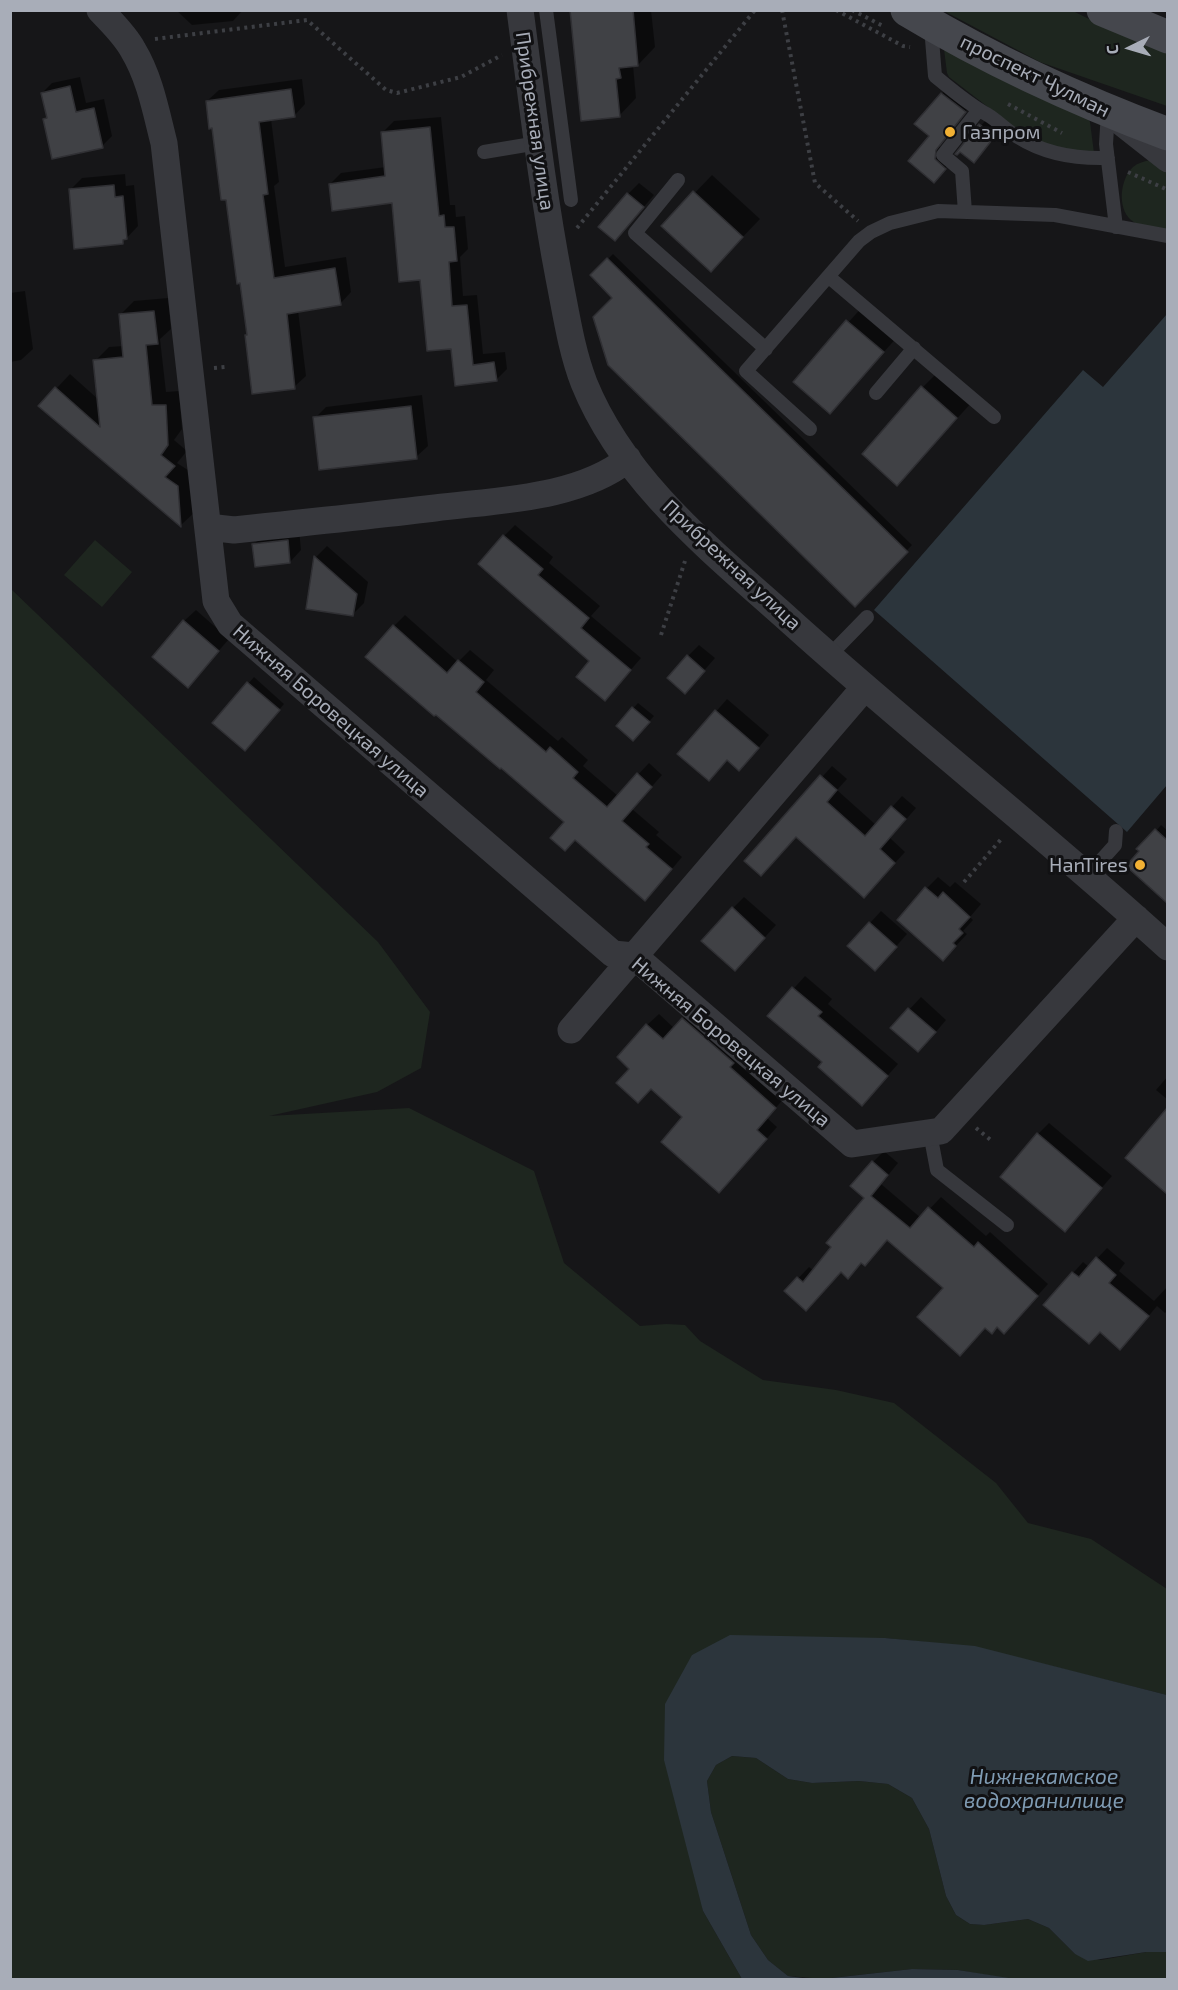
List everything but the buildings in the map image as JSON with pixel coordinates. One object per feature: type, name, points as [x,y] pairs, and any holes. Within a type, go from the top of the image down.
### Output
[{"type":"main road","points":[[1103,10],[1167,37]]},
{"type":"main road","name":"проспект Чулман","points":[[919,18],[1019,72],[1108,112],[1167,134]]},
{"type":"street","name":"Нижняя Боровецкая улица","points":[[100,10],[116,26],[134,50],[150,89],[164,143],[216,601],[230,624],[613,954],[634,956],[852,1144],[936,1132]]},
{"type":"street","name":"Прибрежная улица","points":[[520,10],[555,255],[574,353],[585,385],[603,422],[628,459],[693,535],[865,687],[1088,875],[1167,947]]},
{"type":"street","points":[[1108,112],[1167,159]]},
{"type":"street","points":[[208,527],[234,530],[522,497],[595,480],[614,471],[628,459]]},
{"type":"street","points":[[571,1030],[865,687]]},
{"type":"street","points":[[936,1132],[1136,918]]},
{"type":"lane","points":[[546,10],[571,200]]},
{"type":"lane","points":[[919,18],[935,76],[978,111],[1018,138],[1040,148],[1085,159],[1108,158]]},
{"type":"lane","points":[[965,212],[962,171],[943,155],[978,111]]},
{"type":"lane","points":[[1108,112],[1106,144],[1116,227]]},
{"type":"lane","points":[[484,152],[538,143]]},
{"type":"lane","points":[[678,180],[635,233],[766,349]]},
{"type":"lane","points":[[810,429],[746,371],[859,241],[871,232],[890,223],[938,211],[1055,215],[1167,236]]},
{"type":"lane","points":[[829,276],[994,417]]},
{"type":"lane","points":[[876,393],[914,348]]},
{"type":"lane","points":[[829,656],[867,616]]},
{"type":"lane","points":[[1088,875],[1115,845],[1116,831]]},
{"type":"lane","points":[[936,1132],[937,1170],[1007,1225]]},
{"type":"path","points":[[555,255],[754,10]]},
{"type":"path","points":[[782,10],[815,183],[871,232]]},
{"type":"path","points":[[134,50],[152,39],[307,20],[386,90],[397,93],[461,77],[525,42]]},
{"type":"path","points":[[662,634],[693,535]]},
{"type":"path","points":[[964,882],[1019,818]]},
{"type":"shaded area","points":[[944,11],[1073,11],[1167,52],[1167,106],[1040,62]]},
{"type":"shaded area","points":[[944,49],[1086,116],[1090,122],[1094,153],[1053,147],[1019,131],[949,77]]},
{"type":"shaded area","points":[[1151,160],[1167,170],[1167,231],[1135,223],[1127,215],[1122,201],[1123,186],[1129,172],[1137,164]]},
{"type":"shaded area","points":[[95,540],[132,572],[102,607],[64,575]]},
{"type":"shaded area","points":[[10,588],[378,942],[430,1012],[421,1068],[377,1092],[269,1116],[409,1108],[534,1171],[564,1263],[640,1326],[685,1325],[700,1341],[763,1380],[836,1390],[894,1403],[996,1483],[1028,1523],[1091,1539],[1167,1589],[1167,1695],[975,1647],[885,1638],[692,1655],[703,1911],[742,1979],[11,1979]]},
{"type":"shaded area","points":[[732,1756],[756,1758],[788,1779],[812,1783],[859,1781],[888,1784],[912,1798],[929,1829],[946,1896],[956,1915],[970,1924],[984,1925],[1028,1919],[1049,1928],[1075,1954],[1101,1960],[1146,1952],[1167,1952],[1167,1979],[1015,1980],[958,1970],[912,1969],[823,1979],[788,1976],[768,1960],[751,1935],[711,1812],[707,1781],[716,1765]]},
{"type":"water","points":[[1167,314],[1167,785],[1127,832],[874,610],[1083,370],[1103,387]]},
{"type":"water","name":"Нижнекамское водохранилище","points":[[730,1635],[885,1638],[975,1646],[1167,1695],[1167,1952],[1146,1952],[1088,1961],[1075,1954],[1049,1928],[1028,1919],[984,1925],[970,1924],[956,1915],[946,1896],[929,1829],[912,1798],[888,1784],[859,1781],[812,1783],[788,1779],[756,1758],[732,1756],[716,1765],[707,1781],[711,1812],[751,1935],[768,1960],[788,1976],[810,1979],[742,1979],[703,1911],[664,1760],[665,1704],[692,1655]]},
{"type":"water","points":[[912,1969],[958,1970],[1015,1979],[823,1979]]},
{"type":"place","name":"Газпром","points":[[950,132]]},
{"type":"place","name":"HanTires","points":[[1140,865]]}]
